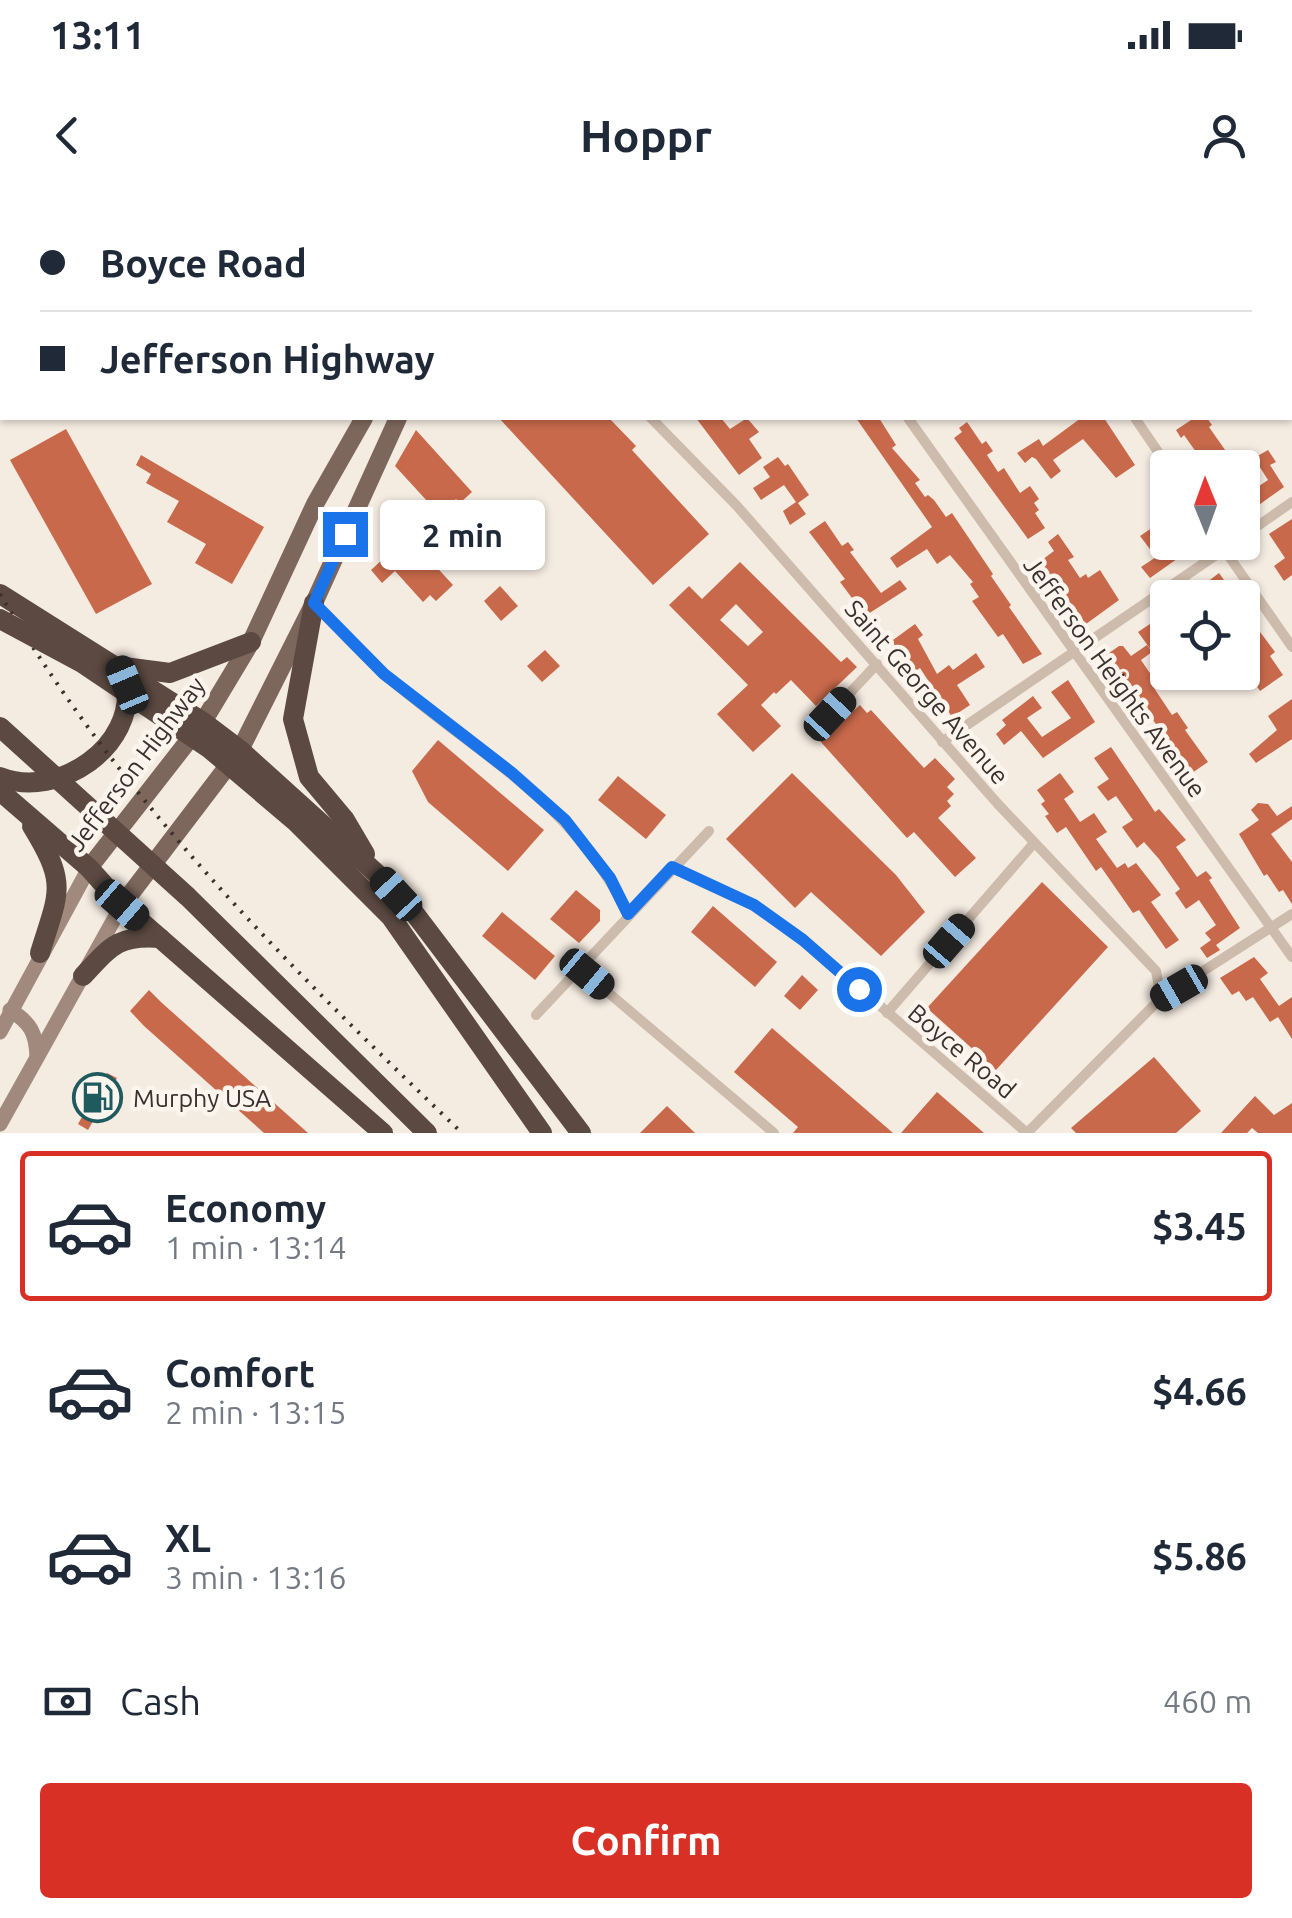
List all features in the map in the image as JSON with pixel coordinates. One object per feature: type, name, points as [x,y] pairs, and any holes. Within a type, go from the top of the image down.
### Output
[{"type":"highway","points":[[0,594],[203,722],[240,750],[376,873],[415,914],[581,1133]]},
{"type":"highway","points":[[314,603],[293,718],[309,777],[345,820],[376,873]]},
{"type":"highway","points":[[0,619],[82,663],[210,749],[295,821],[391,917],[542,1133]]},
{"type":"highway","points":[[119,666],[170,672],[251,642]]},
{"type":"highway","points":[[0,776],[14,782],[66,778],[112,742],[128,711],[127,685],[119,666]]},
{"type":"highway","points":[[0,727],[188,898],[427,1133]]},
{"type":"highway","points":[[0,791],[89,868],[122,905],[383,1133]]},
{"type":"highway","points":[[23,812],[52,859],[59,893],[40,953]]},
{"type":"highway","points":[[83,976],[112,944],[134,936],[160,938]]},
{"type":"main road","name":"Jefferson Highway","points":[[0,1032],[89,868],[203,722],[251,642],[315,504],[363,420]]},
{"type":"main road","points":[[0,1124],[122,905],[240,750],[314,603],[397,420]]},
{"type":"main road","points":[[10,1010],[28,1021],[36,1037],[38,1057]]},
{"type":"street","name":"Saint George Avenue","points":[[653,420],[736,506],[1034,844],[1156,971],[1161,998]]},
{"type":"street","name":"Jefferson Heights Avenue","points":[[909,420],[1292,958]]},
{"type":"street","points":[[1136,420],[1156,450]]},
{"type":"street","points":[[1260,524],[1292,502]]},
{"type":"street","points":[[942,742],[1201,560]]},
{"type":"street","points":[[1231,560],[1292,647]]},
{"type":"street","points":[[314,603],[384,674],[512,773],[565,820],[610,878],[628,914]]},
{"type":"street","points":[[830,714],[876,664]]},
{"type":"street","points":[[536,1015],[709,830]]},
{"type":"street","points":[[886,1014],[1034,844]]},
{"type":"street","name":"Boyce Road","points":[[672,867],[766,914],[803,940],[1027,1133]]},
{"type":"street","points":[[1027,1133],[1161,998],[1292,914]]},
{"type":"street","points":[[578,967],[774,1133]]},
{"type":"building","points":[[501,420],[611,420],[636,446],[632,450],[709,534],[653,585]]},
{"type":"building","points":[[698,420],[723,420],[730,429],[749,420],[759,432],[749,439],[762,458],[739,475]]},
{"type":"building","points":[[857,420],[880,420],[896,445],[892,448],[920,480],[915,483],[946,517],[952,513],[1042,654],[1023,664],[1003,634],[998,637],[972,601],[979,597],[970,584],[973,582],[950,555],[937,564],[927,549],[897,568],[890,558],[932,527]]},
{"type":"building","points":[[1078,420],[1105,420],[1135,465],[1116,478],[1083,439],[1053,460],[1061,471],[1051,479],[1036,459],[1032,457],[1025,463],[1017,453],[1039,439],[1043,446]]},
{"type":"building","points":[[1191,420],[1208,420],[1225,450],[1195,450],[1184,435],[1181,438],[1176,430]]},
{"type":"building","points":[[967,422],[982,444],[986,441],[993,451],[987,455],[998,472],[1004,468],[1020,493],[1030,486],[1039,499],[1034,503],[1039,510],[1035,513],[1045,528],[1028,539],[954,438]]},
{"type":"building","points":[[66,429],[152,584],[96,614],[10,460]]},
{"type":"building","points":[[416,430],[472,492],[460,503],[456,499],[439,514],[395,466]]},
{"type":"building","points":[[1268,450],[1276,462],[1270,465],[1284,487],[1260,504],[1260,485],[1268,480],[1260,467],[1260,455]]},
{"type":"building","points":[[141,455],[264,527],[232,584],[195,563],[206,544],[167,522],[179,501],[146,483],[151,474],[136,465]]},
{"type":"building","points":[[778,457],[785,466],[788,464],[809,495],[798,503],[806,514],[790,525],[783,511],[796,502],[784,485],[761,500],[753,488],[770,477],[763,467]]},
{"type":"building","points":[[1292,519],[1292,575],[1284,581],[1274,566],[1285,558],[1269,534]]},
{"type":"building","points":[[825,521],[842,546],[848,542],[854,550],[850,552],[881,593],[900,580],[907,589],[868,614],[864,608],[861,610],[840,582],[845,579],[809,532]]},
{"type":"building","points":[[1150,529],[1150,549],[1140,536]]},
{"type":"building","points":[[1058,534],[1074,557],[1068,560],[1080,578],[1100,570],[1119,600],[1086,624],[1039,562],[1054,551],[1048,542]]},
{"type":"building","points":[[408,536],[453,585],[436,601],[430,595],[423,602],[395,571],[382,583],[371,570]]},
{"type":"building","points":[[1152,560],[1176,560],[1150,578],[1141,567]]},
{"type":"building","points":[[740,562],[841,662],[847,657],[857,667],[816,706],[791,680],[774,692],[761,705],[781,726],[753,752],[717,714],[748,685],[669,605],[689,586],[702,599]],"holes":[[[736,604],[763,632],[748,646],[720,620]]]},
{"type":"building","points":[[500,586],[518,606],[501,621],[484,601]]},
{"type":"building","points":[[915,624],[923,635],[918,639],[937,674],[949,665],[953,670],[976,653],[985,667],[957,685],[970,705],[952,717],[920,668],[914,672],[895,647],[893,640]]},
{"type":"building","points":[[1150,624],[1150,649],[1138,632]]},
{"type":"building","points":[[1260,632],[1275,652],[1270,656],[1283,675],[1260,691]]},
{"type":"building","points":[[1147,645],[1150,649],[1141,660],[1150,673],[1150,690],[1155,690],[1172,715],[1177,712],[1208,762],[1192,773],[1102,658],[1119,646],[1131,656]]},
{"type":"building","points":[[545,650],[560,666],[542,682],[527,666]]},
{"type":"building","points":[[1068,680],[1095,722],[1043,758],[1021,731],[1004,745],[996,734],[1006,725],[1002,720],[1033,696],[1042,708],[1027,718],[1042,737],[1071,718],[1051,692]]},
{"type":"building","points":[[1292,699],[1292,739],[1256,763],[1249,754],[1277,730],[1268,716]]},
{"type":"building","points":[[860,705],[867,713],[871,710],[924,768],[935,758],[955,779],[947,787],[954,794],[947,801],[951,806],[938,818],[976,858],[955,877],[914,832],[907,838],[820,741]]},
{"type":"building","points":[[438,740],[544,830],[508,871],[428,802],[412,771]]},
{"type":"building","points":[[1111,747],[1155,812],[1159,809],[1186,840],[1176,847],[1197,877],[1206,871],[1212,878],[1209,880],[1240,928],[1216,945],[1220,950],[1207,958],[1200,948],[1211,940],[1205,933],[1216,925],[1199,900],[1186,909],[1175,893],[1180,889],[1159,859],[1144,842],[1137,848],[1122,827],[1133,820],[1116,796],[1108,801],[1097,787],[1109,779],[1094,758]]},
{"type":"building","points":[[792,773],[896,875],[925,912],[881,956],[811,892],[795,908],[726,839]]},
{"type":"building","points":[[1060,773],[1074,792],[1064,799],[1080,822],[1094,813],[1107,832],[1096,839],[1117,868],[1136,863],[1161,895],[1151,902],[1179,940],[1166,949],[1139,910],[1133,913],[1101,867],[1096,871],[1066,827],[1057,833],[1045,816],[1049,814],[1041,804],[1045,801],[1037,790]]},
{"type":"building","points":[[618,776],[666,815],[646,839],[598,800]]},
{"type":"building","points":[[1258,803],[1268,804],[1277,816],[1292,806],[1292,819],[1271,834],[1292,862],[1292,904],[1267,874],[1264,876],[1239,834],[1259,820],[1251,810]]},
{"type":"building","points":[[1042,882],[1108,947],[996,1070],[927,1008]]},
{"type":"building","points":[[576,890],[600,910],[600,921],[579,943],[550,919]]},
{"type":"building","points":[[713,906],[777,962],[755,987],[691,932]]},
{"type":"building","points":[[502,912],[555,956],[535,980],[482,936]]},
{"type":"building","points":[[1254,957],[1268,973],[1260,979],[1279,1006],[1292,997],[1292,1039],[1278,1017],[1270,1022],[1253,997],[1246,1001],[1239,991],[1232,995],[1220,978]]},
{"type":"building","points":[[802,975],[818,990],[800,1010],[784,996]]},
{"type":"building","points":[[149,990],[308,1133],[264,1133],[144,1026],[130,1011]]},
{"type":"building","points":[[772,1028],[893,1133],[793,1133],[798,1127],[734,1072]]},
{"type":"building","points":[[1154,1057],[1201,1111],[1176,1133],[1076,1133],[1071,1128]]},
{"type":"building","points":[[107,1073],[117,1078],[88,1130],[78,1124]]},
{"type":"building","points":[[937,1092],[984,1133],[901,1133]]},
{"type":"building","points":[[1255,1096],[1274,1115],[1292,1103],[1292,1133],[1258,1133],[1252,1128],[1247,1133],[1221,1133]]},
{"type":"building","points":[[667,1106],[695,1133],[640,1133]]},
{"type":"railway","points":[[0,594],[48,671],[155,813],[272,944],[462,1133]]},
{"type":"place","name":"Murphy USA","points":[[98,1098]]},
{"type":"route","points":[[345,534],[314,603],[384,674],[512,773],[565,820],[610,878],[628,914],[672,867],[754,905],[803,940],[859,989]]}]
